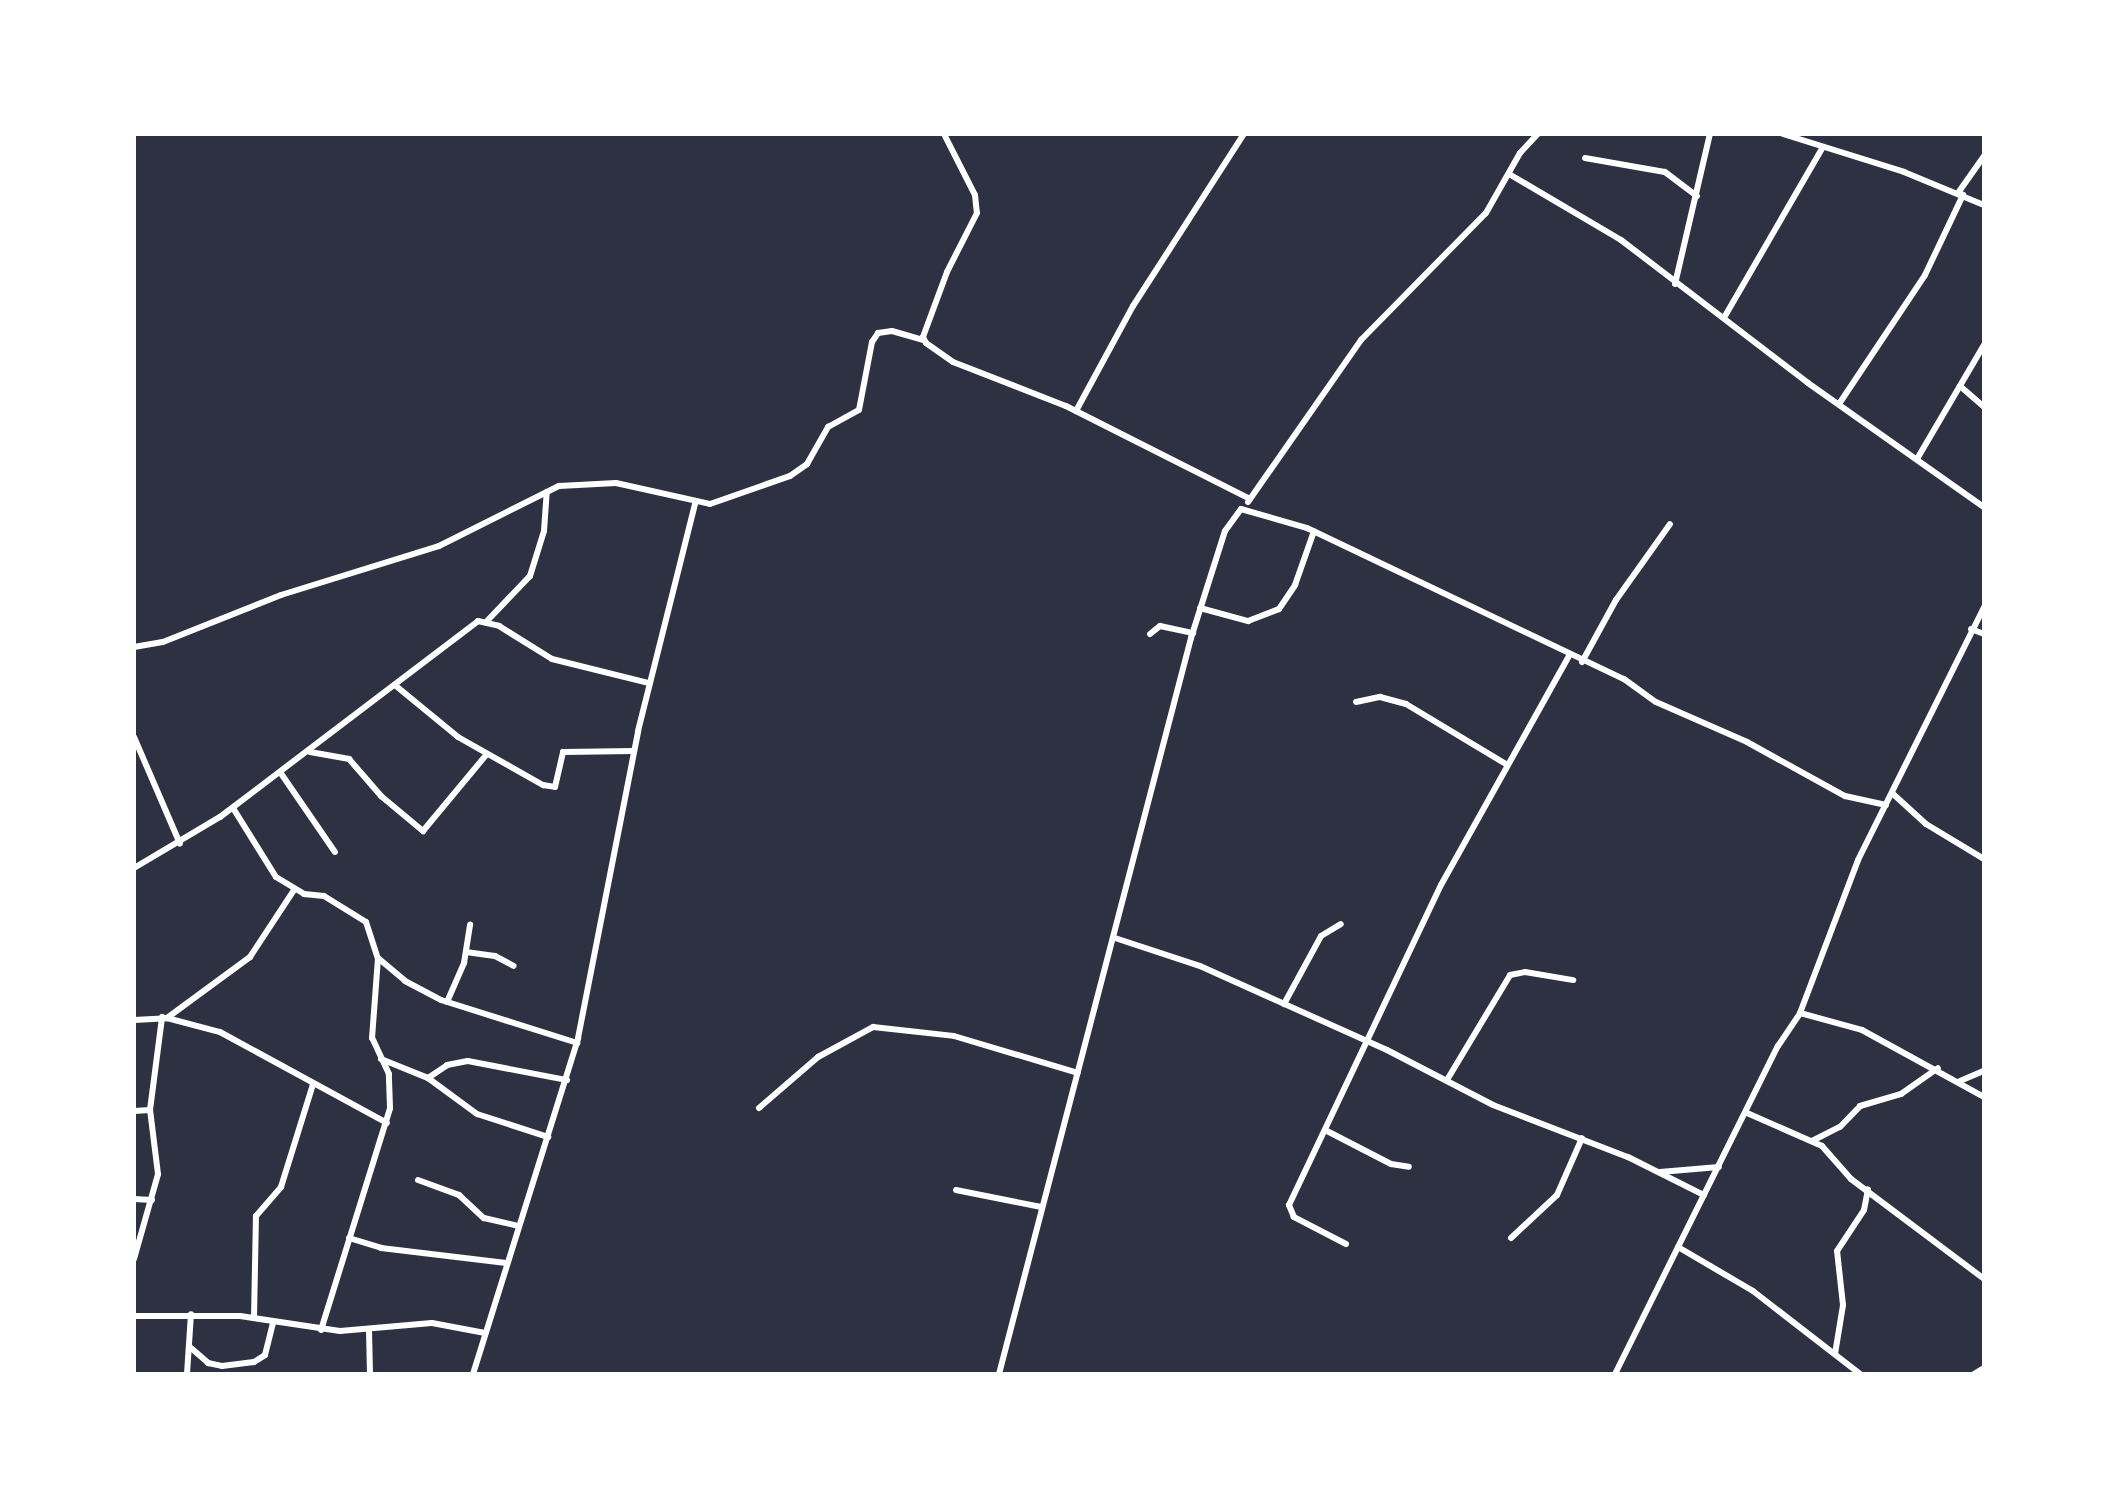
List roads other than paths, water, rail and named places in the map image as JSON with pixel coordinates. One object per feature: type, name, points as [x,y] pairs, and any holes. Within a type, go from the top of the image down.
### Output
[{"type":"street","points":[[924,340],[947,272],[977,213],[975,195],[944,134]]},
{"type":"street","points":[[1076,411],[1133,306],[1244,134]]},
{"type":"street","points":[[999,1374],[1193,633],[1225,531],[1244,509],[1361,340],[1486,213],[1538,134]]},
{"type":"street","points":[[1675,284],[1710,134]]},
{"type":"street","points":[[1783,134],[1984,205]]},
{"type":"street","points":[[1725,316],[1823,147]]},
{"type":"street","points":[[1839,404],[1925,275],[1960,194],[1984,156]]},
{"type":"street","points":[[1585,158],[1665,172],[1697,196]]},
{"type":"street","points":[[1509,174],[1586,217],[1984,507]]},
{"type":"street","points":[[134,647],[163,642],[281,595],[426,551],[547,492],[585,482],[616,483],[695,504],[729,500],[756,485],[801,471],[828,427],[859,410],[872,342],[878,333],[892,331],[924,340],[953,362],[1076,411],[1250,499]]},
{"type":"street","points":[[1917,459],[1984,345]]},
{"type":"street","points":[[1960,386],[1984,407]]},
{"type":"street","points":[[134,868],[180,844],[233,808],[396,686],[446,643],[487,621],[530,576],[544,531],[547,492]]},
{"type":"street","points":[[473,1374],[577,1043],[648,683],[695,504]]},
{"type":"street","points":[[1244,509],[1314,531],[1582,662],[1845,796],[1886,805]]},
{"type":"street","points":[[1582,662],[1616,600],[1670,524]]},
{"type":"street","points":[[1200,608],[1248,621],[1279,609],[1295,585],[1314,531]]},
{"type":"street","points":[[1615,1374],[1704,1195],[1800,1013],[1858,860],[1984,607]]},
{"type":"street","points":[[487,621],[552,659],[648,683]]},
{"type":"street","points":[[1150,634],[1160,626],[1193,633]]},
{"type":"street","points":[[1971,629],[1984,634]]},
{"type":"street","points":[[1346,1244],[1288,1212],[1412,943],[1506,764],[1569,656]]},
{"type":"street","points":[[396,686],[486,755],[552,787],[563,752],[634,751]]},
{"type":"street","points":[[1356,702],[1380,697],[1406,704],[1506,764]]},
{"type":"street","points":[[134,737],[180,844]]},
{"type":"street","points":[[310,752],[349,759],[381,796],[423,831],[486,755]]},
{"type":"street","points":[[280,772],[335,852]]},
{"type":"street","points":[[1892,793],[1926,824],[1984,859]]},
{"type":"street","points":[[233,808],[276,877],[294,890],[324,896],[366,922],[378,958],[372,1038],[392,1093],[387,1123],[321,1330]]},
{"type":"street","points":[[134,1259],[158,1174],[150,1110],[164,1018],[250,957],[294,890]]},
{"type":"street","points":[[447,1002],[466,952],[470,924]]},
{"type":"street","points":[[1284,1004],[1321,936],[1341,924]]},
{"type":"street","points":[[1115,938],[1156,948],[1368,1041],[1493,1105],[1582,1138],[1704,1195]]},
{"type":"street","points":[[466,952],[495,956],[514,966]]},
{"type":"street","points":[[378,958],[405,981],[447,1002],[577,1043]]},
{"type":"street","points":[[1447,1080],[1510,975],[1573,980]]},
{"type":"street","points":[[1800,1013],[1862,1030],[1938,1068],[1984,1097]]},
{"type":"street","points":[[134,1020],[164,1018],[220,1032],[387,1123]]},
{"type":"street","points":[[759,1108],[818,1057],[873,1027],[954,1036],[1078,1073]]},
{"type":"street","points":[[381,1059],[428,1078],[477,1114],[548,1137]]},
{"type":"street","points":[[428,1078],[447,1065],[468,1061],[567,1080]]},
{"type":"street","points":[[1811,1142],[1840,1127],[1860,1106],[1901,1094],[1938,1068]]},
{"type":"street","points":[[1960,1081],[1984,1071]]},
{"type":"street","points":[[254,1318],[256,1216],[281,1187],[313,1084]]},
{"type":"street","points":[[134,1111],[150,1110]]},
{"type":"street","points":[[1747,1113],[1811,1142],[1984,1279]]},
{"type":"street","points":[[1327,1131],[1391,1164],[1409,1167]]},
{"type":"street","points":[[1511,1238],[1557,1195],[1582,1138]]},
{"type":"street","points":[[1660,1172],[1719,1167]]},
{"type":"street","points":[[418,1180],[459,1195],[484,1218],[518,1226]]},
{"type":"street","points":[[1835,1354],[1843,1305],[1837,1251],[1864,1210],[1868,1189]]},
{"type":"street","points":[[956,1190],[1041,1207]]},
{"type":"street","points":[[134,1199],[152,1200]]},
{"type":"street","points":[[349,1238],[425,1255],[506,1263]]},
{"type":"street","points":[[1678,1247],[1753,1291],[1860,1374]]},
{"type":"street","points":[[187,1374],[191,1314]]},
{"type":"street","points":[[134,1316],[191,1314],[254,1318],[321,1330],[369,1330],[432,1323],[485,1333]]},
{"type":"street","points":[[191,1348],[208,1363],[222,1366],[254,1362],[265,1355],[273,1322]]},
{"type":"street","points":[[369,1330],[370,1374]]},
{"type":"street","points":[[1974,1374],[1984,1368]]}]
